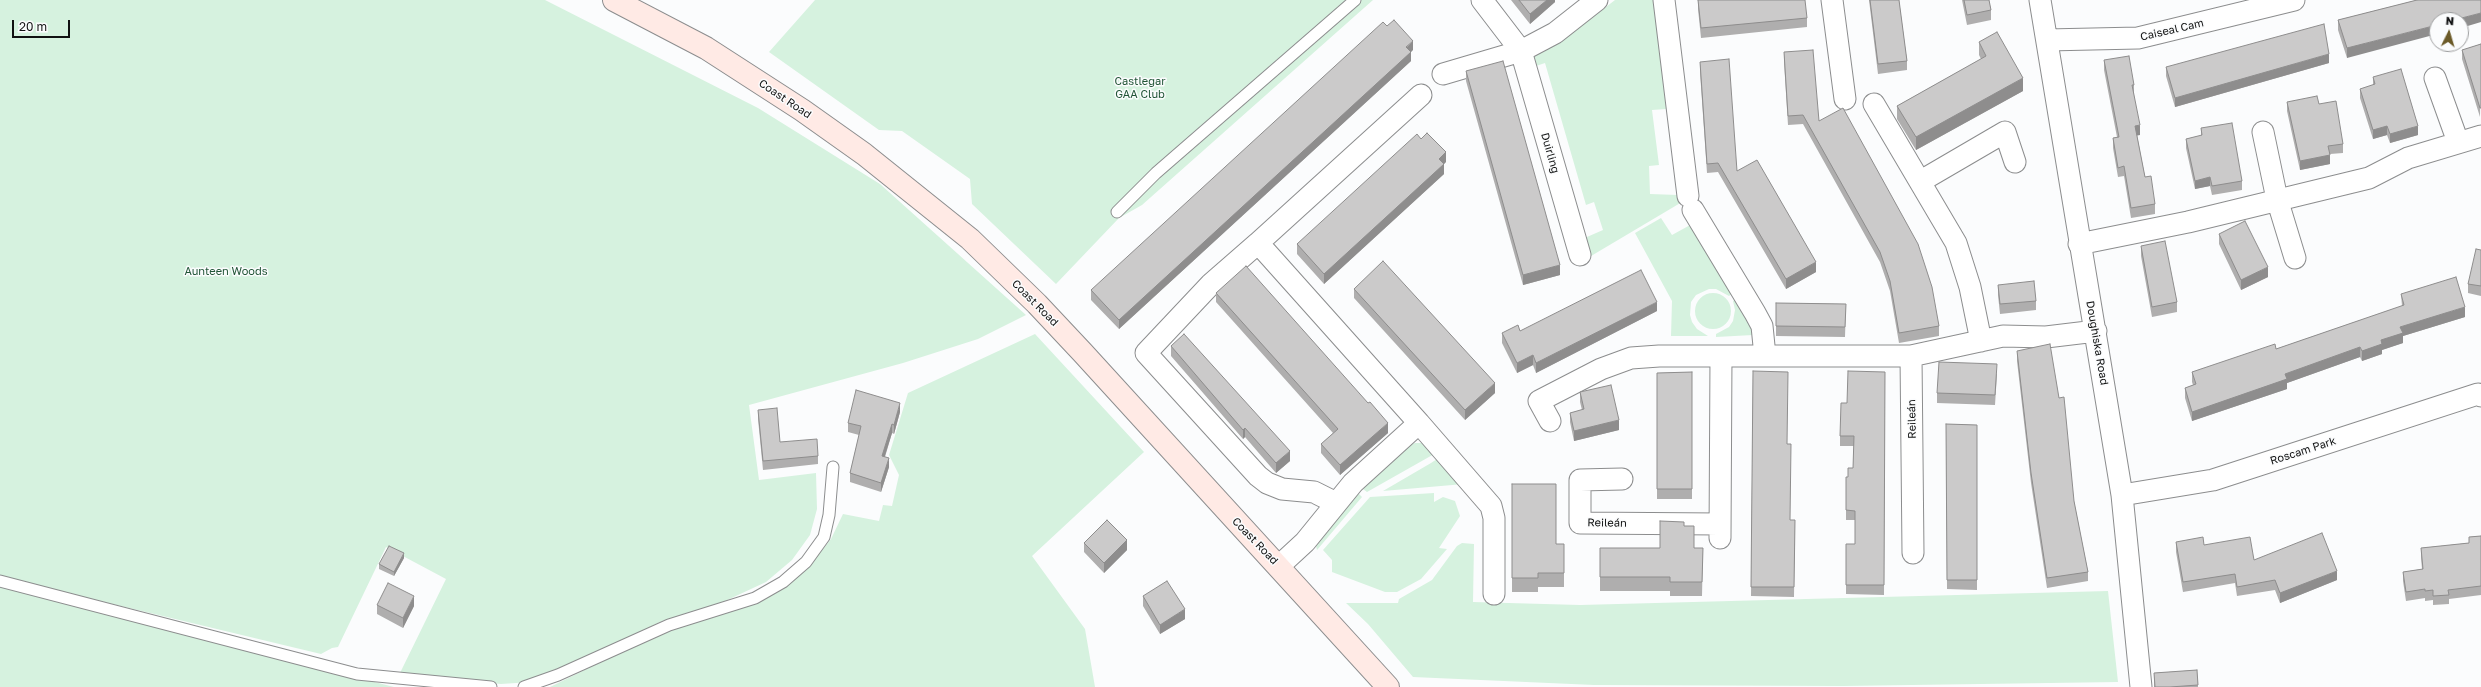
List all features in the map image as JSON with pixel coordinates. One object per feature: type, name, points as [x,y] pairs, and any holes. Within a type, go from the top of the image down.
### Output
[{"type":"main road","name":"Coast Road","points":[[614,0],[706,48],[802,110],[864,154],[970,239],[1037,304],[1218,503],[1279,566],[1388,687]]},
{"type":"street","name":"Duirling","points":[[1482,0],[1521,51],[1580,255]]},
{"type":"street","points":[[1443,74],[1521,51],[1555,33],[1597,0]]},
{"type":"street","points":[[1664,0],[1690,203],[1762,326],[1765,356]]},
{"type":"street","points":[[1832,0],[1845,99]]},
{"type":"street","name":"Doughiska Road","points":[[2040,0],[2079,244],[2096,331],[2122,495],[2141,687]]},
{"type":"street","name":"Caiseal Cam","points":[[2047,40],[2138,38],[2294,0]]},
{"type":"street","points":[[2435,78],[2458,142]]},
{"type":"street","points":[[1336,503],[1314,492],[1282,489],[1267,483],[1258,476],[1146,354],[1180,320],[1197,298],[1422,95]]},
{"type":"street","points":[[1874,104],[1956,242],[1970,287],[1981,341]]},
{"type":"street","points":[[1921,181],[2005,132],[2015,162]]},
{"type":"street","points":[[2263,132],[2277,200],[2295,258]]},
{"type":"street","points":[[2079,244],[2188,222],[2369,178],[2408,158],[2481,136]]},
{"type":"street","points":[[1258,243],[1491,506],[1494,518],[1494,594]]},
{"type":"street","points":[[1550,421],[1539,401],[1616,363],[1631,358],[1659,356],[1911,356],[2003,336],[2046,337],[2096,331]]},
{"type":"street","name":"Reileán","points":[[1622,479],[1580,480],[1580,523],[1720,531],[1721,356]]},
{"type":"street","name":"Reileán","points":[[1911,356],[1913,553]]},
{"type":"street","name":"Roscam Park","points":[[2122,495],[2213,480],[2478,394],[2481,396]]},
{"type":"street","points":[[1279,566],[1305,542],[1353,484],[1419,423]]},
{"type":"lane","points":[[1117,212],[1156,173],[1355,0]]},
{"type":"lane","points":[[524,687],[558,675],[669,625],[755,598],[783,582],[806,562],[824,537],[829,515],[833,467]]},
{"type":"lane","points":[[0,581],[357,674],[491,687]]},
{"type":"green space","name":"Aunteen Woods","points":[[0,0],[545,0],[758,108],[880,184],[1026,315],[978,339],[903,363],[749,405],[759,480],[816,473],[817,509],[810,535],[792,560],[766,582],[723,602],[662,621],[600,652],[531,682],[501,684],[400,673],[446,579],[386,547],[338,647],[332,648],[321,654],[0,577]]},
{"type":"green space","name":"Castlegar GAA Club","points":[[815,0],[1373,0],[1142,205],[1119,218],[1056,284],[972,204],[970,179],[902,131],[879,130],[769,52]]},
{"type":"green space","points":[[1615,0],[1656,0],[1666,109],[1652,110],[1659,165],[1649,166],[1650,194],[1678,195],[1682,202],[1586,259],[1580,240],[1603,230],[1594,202],[1586,205],[1545,63],[1530,68],[1530,59],[1562,41]]},
{"type":"green space","points":[[1661,218],[1672,235],[1692,224],[1733,293],[1729,296],[1716,289],[1709,289],[1696,295],[1691,302],[1690,315],[1692,322],[1697,329],[1708,336],[1671,336],[1672,301],[1635,233]]},
{"type":"green space","points":[[1717,293],[1726,298],[1730,304],[1730,318],[1726,324],[1717,329],[1709,329],[1700,324],[1696,318],[1695,307],[1700,298],[1706,294]]},
{"type":"green space","points":[[1737,298],[1751,324],[1753,335],[1716,337],[1716,334],[1729,327],[1733,321],[1735,310],[1733,301]]},
{"type":"green space","points":[[1035,334],[1144,452],[1032,556],[1085,629],[1095,687],[550,687],[658,634],[783,587],[811,564],[831,539],[843,514],[879,521],[883,505],[892,506],[899,475],[889,455],[908,393]]},
{"type":"green space","points":[[1415,443],[1426,443],[1436,453],[1367,492],[1363,489],[1408,446]]},
{"type":"green space","points":[[1440,457],[1464,484],[1383,491],[1431,463]]},
{"type":"green space","points":[[1358,493],[1362,497],[1317,550],[1316,546],[1333,520]]},
{"type":"green space","points":[[1434,493],[1434,502],[1443,497],[1455,501],[1460,516],[1439,548],[1447,549],[1421,579],[1397,592],[1385,592],[1332,572],[1332,560],[1323,550],[1370,497]]},
{"type":"green space","points":[[1462,543],[1474,544],[1473,602],[1580,605],[2108,591],[2118,682],[1843,686],[1594,685],[1413,677],[1368,624],[1346,603],[1398,603],[1399,599],[1432,580],[1457,546]]},
{"type":"green space","points":[[0,586],[394,687],[0,687]]},
{"type":"building","points":[[1519,0],[1547,0],[1530,14]]},
{"type":"building","points":[[1698,0],[1805,0],[1807,18],[1701,28]]},
{"type":"building","points":[[1870,0],[1899,0],[1907,61],[1878,64]]},
{"type":"building","points":[[1964,0],[1989,0],[1991,10],[1967,15]]},
{"type":"building","points":[[2417,0],[2481,0],[2481,13],[2469,16],[2469,12],[2429,12],[2429,27],[2347,48],[2338,20]]},
{"type":"building","points":[[1394,20],[1413,41],[1406,47],[1411,52],[1119,320],[1091,290],[1383,22],[1387,26]]},
{"type":"building","points":[[2324,24],[2329,54],[2175,98],[2166,67]]},
{"type":"building","points":[[1997,32],[2023,78],[1916,137],[1897,106],[1986,56],[1979,42]]},
{"type":"building","points":[[2481,44],[2481,108],[2463,52],[2469,52],[2469,48]]},
{"type":"building","points":[[1813,50],[1819,121],[1843,108],[1918,244],[1932,287],[1939,326],[1899,333],[1890,281],[1880,252],[1803,115],[1788,116],[1784,52]]},
{"type":"building","points":[[2129,56],[2134,85],[2132,85],[2140,125],[2135,126],[2145,177],[2151,176],[2155,204],[2131,208],[2124,166],[2118,168],[2113,138],[2119,137],[2104,60]]},
{"type":"building","points":[[1729,59],[1737,171],[1757,160],[1816,262],[1786,279],[1718,163],[1707,164],[1700,62]]},
{"type":"building","points":[[1503,61],[1560,265],[1523,275],[1466,71]]},
{"type":"building","points":[[2401,69],[2418,126],[2390,134],[2387,126],[2373,130],[2360,89],[2375,84],[2373,77]]},
{"type":"building","points":[[2317,96],[2319,104],[2336,101],[2343,144],[2328,146],[2330,155],[2300,161],[2287,102]]},
{"type":"building","points":[[2232,123],[2242,181],[2212,186],[2210,177],[2195,181],[2186,139],[2202,135],[2201,128]]},
{"type":"building","points":[[1427,133],[1446,152],[1439,159],[1444,164],[1324,274],[1297,244],[1417,134],[1421,139]]},
{"type":"building","points":[[2245,221],[2268,267],[2241,280],[2219,234]]},
{"type":"building","points":[[2165,241],[2177,302],[2152,307],[2141,246]]},
{"type":"building","points":[[2476,249],[2481,250],[2481,286],[2468,284]]},
{"type":"building","points":[[1383,261],[1495,383],[1465,410],[1354,289]]},
{"type":"building","points":[[1246,266],[1368,403],[1370,402],[1388,423],[1340,465],[1321,444],[1338,429],[1216,293]]},
{"type":"building","points":[[1641,270],[1657,302],[1536,363],[1533,355],[1517,363],[1502,333],[1518,325],[1520,331]]},
{"type":"building","points":[[2456,277],[2465,307],[2400,327],[2403,333],[2381,340],[2382,344],[2362,351],[2360,347],[2285,374],[2287,379],[2192,412],[2185,388],[2196,384],[2192,372],[2275,344],[2276,349],[2404,305],[2401,294]]},
{"type":"building","points":[[2034,281],[2036,301],[2000,304],[1998,285]]},
{"type":"building","points":[[1776,303],[1846,304],[1845,327],[1776,326]]},
{"type":"building","points":[[1184,334],[1290,451],[1276,463],[1245,428],[1243,430],[1171,346]]},
{"type":"building","points":[[2050,344],[2059,398],[2064,397],[2074,501],[2088,572],[2047,578],[2031,473],[2017,351]]},
{"type":"building","points":[[1939,362],[1997,364],[1995,395],[1937,393]]},
{"type":"building","points":[[1753,371],[1788,372],[1787,444],[1791,444],[1790,520],[1795,520],[1794,587],[1751,587]]},
{"type":"building","points":[[1848,371],[1885,372],[1884,585],[1846,585],[1846,544],[1855,544],[1855,511],[1846,510],[1846,477],[1848,477],[1848,468],[1853,468],[1854,436],[1840,436],[1841,403],[1847,403]]},
{"type":"building","points":[[1692,372],[1692,489],[1657,489],[1657,373]]},
{"type":"building","points":[[1611,385],[1619,420],[1574,431],[1570,413],[1584,409],[1580,392]]},
{"type":"building","points":[[856,390],[900,403],[894,425],[892,424],[882,456],[889,458],[881,483],[850,473],[861,426],[848,423]]},
{"type":"building","points":[[777,408],[780,442],[817,439],[818,456],[763,461],[758,410]]},
{"type":"building","points":[[1946,424],[1977,425],[1977,580],[1947,580]]},
{"type":"building","points":[[1512,484],[1556,484],[1556,544],[1564,544],[1564,573],[1538,573],[1538,578],[1512,578]]},
{"type":"building","points":[[1107,520],[1127,540],[1104,563],[1084,543]]},
{"type":"building","points":[[1660,521],[1684,522],[1684,526],[1694,526],[1694,548],[1703,548],[1702,582],[1670,582],[1670,577],[1600,577],[1600,548],[1660,548]]},
{"type":"building","points":[[2322,533],[2337,571],[2280,593],[2275,580],[2237,587],[2235,574],[2183,582],[2176,542],[2203,537],[2204,545],[2250,537],[2254,560]]},
{"type":"building","points":[[2481,536],[2481,586],[2448,590],[2449,595],[2433,596],[2433,590],[2425,591],[2425,589],[2406,592],[2403,572],[2423,569],[2421,548],[2469,543],[2469,537]]},
{"type":"building","points":[[389,546],[404,553],[394,572],[379,564]]},
{"type":"building","points":[[1167,581],[1185,609],[1160,625],[1143,596]]},
{"type":"building","points":[[388,583],[414,596],[403,618],[377,605]]},
{"type":"building","points":[[2197,670],[2198,685],[2155,687],[2154,673]]}]
